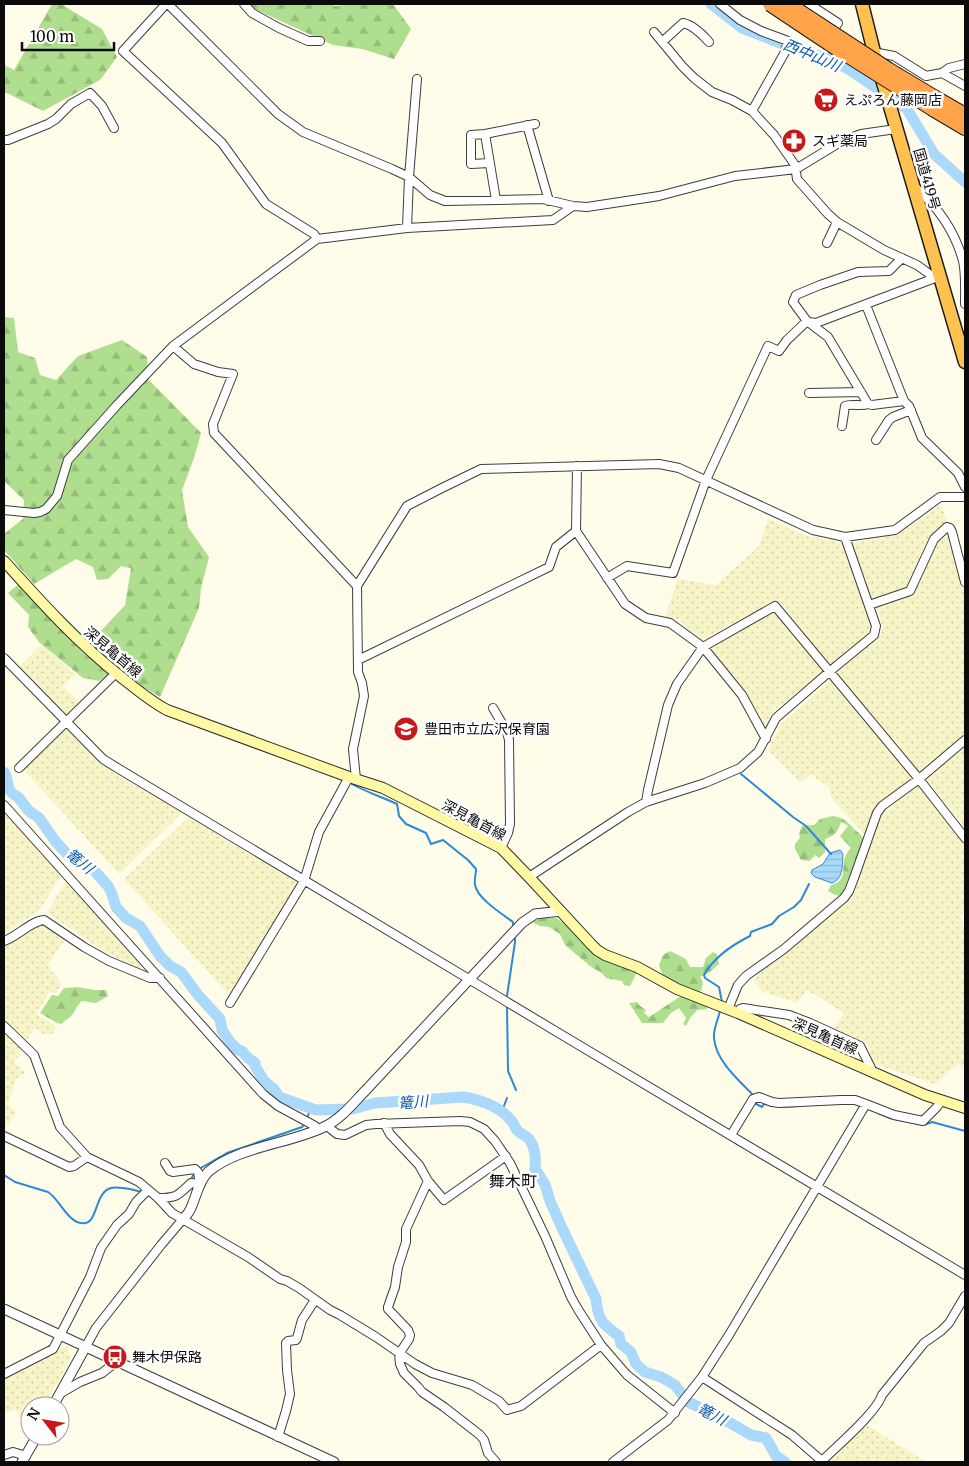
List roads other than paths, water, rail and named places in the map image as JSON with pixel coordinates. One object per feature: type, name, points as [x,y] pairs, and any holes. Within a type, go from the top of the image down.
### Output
[{"type":"highway","points":[[770,4],[836,48],[936,105],[965,115]]},
{"type":"highway","points":[[788,4],[889,70],[965,128]]},
{"type":"highway","name":"国道419号","points":[[862,4],[874,52],[915,187],[938,278],[961,333],[965,362]]},
{"type":"main road","name":"深見亀首線","points":[[5,565],[72,636],[153,703],[167,710],[383,788],[501,848],[591,944],[605,955],[637,967],[677,989],[733,1011],[871,1072],[940,1101],[965,1108]]},
{"type":"street","points":[[317,239],[314,234],[266,204],[222,143],[123,50],[167,4],[278,114],[294,126],[303,132],[409,177],[430,195],[445,201],[543,199],[573,206],[587,207],[659,196],[735,176],[796,169],[842,141],[895,123]]},
{"type":"street","points":[[244,4],[252,13],[279,28],[308,41],[320,41]]},
{"type":"street","points":[[720,4],[740,20],[761,31],[788,41],[785,52],[752,112]]},
{"type":"street","points":[[809,4],[838,23],[827,40],[851,56],[874,52],[894,56],[926,76],[942,73],[949,68],[965,64]]},
{"type":"street","points":[[662,42],[682,24],[686,23],[709,42]]},
{"type":"street","points":[[654,32],[694,78],[712,92],[732,100],[752,112],[774,135],[795,165],[797,179],[837,222],[884,250],[917,265],[938,278]]},
{"type":"street","points":[[942,73],[965,86]]},
{"type":"street","points":[[407,228],[416,78]]},
{"type":"street","points":[[4,140],[48,124],[71,104],[90,93],[102,106],[114,128]]},
{"type":"street","points":[[490,163],[471,164],[471,134],[485,134],[531,125],[549,201]]},
{"type":"street","points":[[485,134],[496,200]]},
{"type":"street","points":[[915,187],[940,212],[950,230],[964,263],[965,304]]},
{"type":"street","points":[[4,510],[34,513],[46,509],[56,496],[68,460],[117,404],[173,346],[317,239],[407,228],[553,220],[573,206]]},
{"type":"street","points":[[827,242],[837,222]]},
{"type":"street","points":[[868,404],[828,336],[807,321],[793,302],[796,295],[858,272],[889,271],[902,258]]},
{"type":"street","points":[[807,321],[816,323],[938,278]]},
{"type":"street","points":[[866,305],[904,401],[924,441],[958,473],[965,486]]},
{"type":"street","points":[[607,578],[627,566],[673,573],[706,480],[768,346],[779,352],[786,340],[807,321]]},
{"type":"street","points":[[173,346],[194,364],[218,372],[234,374],[213,424],[214,433],[357,586]]},
{"type":"street","points":[[809,393],[861,392]]},
{"type":"street","points":[[842,426],[845,406],[904,401]]},
{"type":"street","points":[[876,440],[889,420],[910,410]]},
{"type":"street","points":[[230,1002],[304,881],[318,832],[353,778],[353,749],[364,696],[358,672],[357,586],[407,506],[481,469],[659,464],[679,468],[813,530],[845,537],[895,530],[940,497],[965,496]]},
{"type":"street","points":[[577,466],[576,531],[607,578],[625,604],[646,618],[670,623],[702,647],[742,695],[766,739]]},
{"type":"street","points":[[868,605],[910,591],[934,539],[946,527],[950,528],[952,532],[965,582]]},
{"type":"street","points":[[358,660],[549,567],[556,547],[576,531]]},
{"type":"street","points":[[529,877],[646,802],[706,783],[740,768],[758,752],[776,718],[874,635],[876,626],[845,537]]},
{"type":"street","points":[[646,802],[668,705],[677,684],[702,647],[775,606],[919,779],[965,838]]},
{"type":"street","points":[[4,658],[103,759],[965,1275]]},
{"type":"street","points":[[19,768],[116,673]]},
{"type":"street","points":[[493,708],[507,732],[509,740],[510,824],[501,848]]},
{"type":"street","points":[[871,1072],[862,1048],[838,1035],[789,1015],[744,1008],[733,1011],[734,994],[738,985],[746,976],[784,949],[844,898],[849,891],[877,813],[882,806],[919,779],[965,740]]},
{"type":"street","points":[[4,805],[263,1094],[278,1106],[315,1126],[318,1130]]},
{"type":"street","points":[[59,1396],[96,1328],[190,1211],[200,1184],[207,1173],[227,1160],[328,1126],[346,1111],[529,917],[542,912],[561,911]]},
{"type":"street","points":[[4,941],[16,936],[38,921],[44,920],[84,947],[110,961],[150,978],[160,978]]},
{"type":"street","points":[[4,1026],[34,1055],[60,1127],[87,1157],[138,1182],[158,1198],[168,1210],[183,1220],[190,1222],[234,1248],[280,1279],[299,1288],[432,1373],[472,1385],[499,1401],[507,1410],[521,1406],[601,1345]]},
{"type":"street","points":[[731,1135],[755,1098],[759,1096],[779,1103],[855,1100],[894,1115],[923,1121],[940,1101]]},
{"type":"street","points":[[613,1462],[656,1430],[675,1413],[701,1378],[729,1335],[866,1105]]},
{"type":"street","points":[[328,1126],[337,1134],[346,1135],[366,1125],[384,1123],[470,1122],[489,1134],[510,1163],[545,1236],[578,1312],[601,1345],[626,1375],[675,1413]]},
{"type":"street","points":[[384,1123],[390,1134],[419,1165],[428,1182],[444,1200],[506,1156]]},
{"type":"street","points":[[4,1136],[70,1167],[87,1157]]},
{"type":"street","points":[[165,1163],[170,1171],[173,1172],[192,1169],[198,1172],[200,1184]]},
{"type":"street","points":[[428,1182],[406,1229],[406,1242],[398,1267],[395,1287],[388,1306],[388,1309],[408,1330],[410,1335],[400,1354],[400,1364],[404,1374],[422,1392],[480,1435],[484,1440],[488,1453],[496,1462]]},
{"type":"street","points":[[158,1198],[172,1198],[191,1183],[200,1184]]},
{"type":"street","points":[[4,1374],[51,1351],[61,1336],[90,1277],[101,1248],[117,1225],[129,1214],[136,1202],[148,1190]]},
{"type":"street","points":[[701,1378],[792,1434],[822,1461],[865,1419],[924,1344],[949,1323],[965,1296]]},
{"type":"street","points":[[278,1437],[290,1394],[286,1370],[286,1343],[296,1340],[302,1320],[315,1300]]},
{"type":"street","points":[[4,1309],[334,1462]]},
{"type":"street","points":[[61,1393],[80,1382],[102,1373],[116,1362]]},
{"type":"street","points":[[4,1455],[13,1452],[24,1459],[31,1446]]},
{"type":"water","points":[[840,850],[843,854],[842,867],[839,878],[836,881],[832,883],[815,877],[811,873],[812,870],[823,864],[830,853]]},
{"type":"waterway","name":"西中山川","points":[[711,4],[742,28],[829,59],[850,70],[907,109],[934,154],[965,182]]},
{"type":"waterway","name":"篭川","points":[[4,772],[10,791],[18,797],[29,811],[39,818],[56,842],[69,856],[83,860],[108,886],[116,907],[126,918],[140,926],[160,956],[170,966],[181,972],[198,995],[220,1019],[222,1030],[230,1042],[255,1063],[264,1081],[274,1089],[279,1097],[316,1110],[352,1109],[375,1103],[463,1097],[484,1102],[503,1112],[516,1129],[531,1142],[535,1154],[535,1169],[545,1184],[550,1201],[596,1299],[600,1317],[605,1325],[619,1336],[621,1344],[631,1352],[636,1364],[645,1372],[661,1377],[675,1385],[688,1402],[720,1417],[751,1435],[766,1438],[776,1456],[785,1462]]},
{"type":"waterway","points":[[741,774],[806,826],[831,854]]},
{"type":"waterway","points":[[352,784],[397,804],[399,816],[406,824],[426,833],[431,844],[443,840],[468,860],[476,869],[475,885],[480,895],[513,922],[513,925]]},
{"type":"waterway","points":[[722,1002],[719,987],[705,978],[704,975],[708,969],[724,952],[750,936],[751,932],[772,924],[779,916],[794,907],[801,900],[809,884]]},
{"type":"waterway","points":[[507,996],[515,937]]},
{"type":"waterway","points":[[507,1006],[508,1071],[516,1090]]},
{"type":"waterway","points":[[720,1011],[714,1031],[719,1055],[755,1097]]},
{"type":"waterway","points":[[502,1111],[507,1098]]},
{"type":"waterway","points":[[755,1101],[754,1103],[762,1107],[764,1104],[770,1105]]},
{"type":"waterway","points":[[780,1107],[800,1106]]},
{"type":"waterway","points":[[307,1118],[309,1113],[316,1110]]},
{"type":"waterway","points":[[878,1113],[890,1118],[924,1125],[932,1122],[965,1131]]},
{"type":"waterway","points":[[199,1169],[227,1153],[303,1126]]},
{"type":"waterway","points":[[190,1181],[195,1172]]},
{"type":"waterway","points":[[4,1175],[15,1182],[48,1192],[73,1220],[84,1223],[93,1217],[105,1191],[111,1188],[122,1188],[142,1192]]},
{"type":"place","name":"えぷろん藤岡店","points":[[826,100]]},
{"type":"place","name":"スギ薬局","points":[[794,141]]},
{"type":"place","name":"豊田市立広沢保育園","points":[[406,729]]},
{"type":"place","name":"舞木伊保路","points":[[115,1357]]},
{"type":"district","name":"舞木町","points":[[513,1181]]}]
